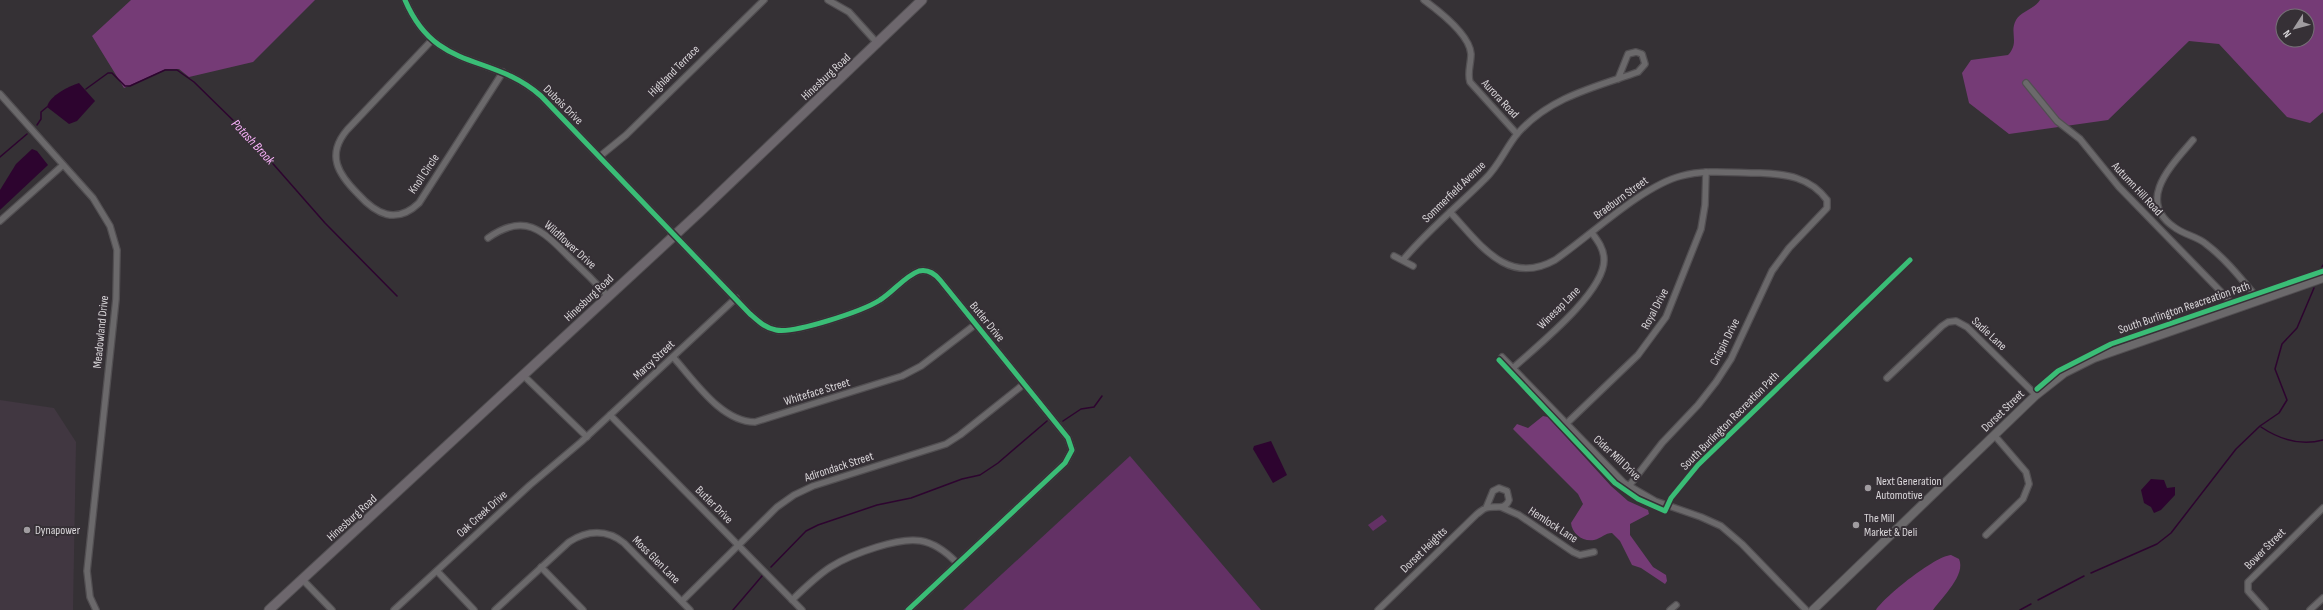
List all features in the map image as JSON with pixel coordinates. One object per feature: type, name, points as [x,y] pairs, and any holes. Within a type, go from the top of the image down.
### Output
[{"type":"main road","name":"Hinesburg Road","points":[[269,610],[524,376],[608,296],[676,235],[878,44],[922,0]]},
{"type":"street","name":"Dubois Drive","points":[[405,0],[415,20],[432,40],[458,57],[503,72],[520,81],[541,96],[676,235]]},
{"type":"street","name":"Highland Terrace","points":[[599,157],[626,135],[764,0]]},
{"type":"street","points":[[828,0],[846,10],[878,44]]},
{"type":"street","name":"Aurora Road","points":[[1424,0],[1465,39],[1471,53],[1468,73],[1470,82],[1517,134]]},
{"type":"street","name":"Knoll Circle","points":[[432,40],[347,130],[338,145],[336,160],[342,177],[368,205],[376,211],[398,214],[409,210],[419,203],[503,72]]},
{"type":"street","name":"Sommerfield Avenue","points":[[1403,260],[1450,212],[1491,174],[1517,134],[1533,118],[1553,104],[1572,95],[1618,79],[1642,70],[1645,62],[1642,54],[1634,52],[1628,54],[1618,79]]},
{"type":"street","name":"Autumn Hill Road","points":[[2026,83],[2057,121],[2080,139],[2104,171],[2230,301],[2234,308]]},
{"type":"street","name":"Meadowland Drive","points":[[0,94],[93,198],[104,215],[114,238],[118,263],[87,571],[90,597],[96,610]]},
{"type":"street","points":[[2193,140],[2162,179],[2158,197],[2162,215],[2176,229],[2209,246],[2259,300]]},
{"type":"street","points":[[0,221],[63,165]]},
{"type":"street","name":"Braeburn Street","points":[[1450,212],[1492,256],[1503,263],[1516,267],[1532,268],[1546,265],[1666,181],[1689,174],[1706,172],[1788,175],[1814,186],[1827,200]]},
{"type":"street","name":"Royal Drive","points":[[1566,424],[1638,356],[1666,317],[1700,229],[1705,205],[1706,172]]},
{"type":"street","name":"Crispin Drive","points":[[1629,486],[1662,443],[1698,405],[1716,382],[1737,347],[1768,278],[1789,248],[1827,208],[1827,200]]},
{"type":"street","name":"Wildflower Drive","points":[[488,238],[512,226],[535,228],[560,247],[608,296]]},
{"type":"street","name":"Winesap Lane","points":[[1513,368],[1576,309],[1597,282],[1603,268],[1604,255],[1592,233]]},
{"type":"street","name":"Butler Drive","points":[[676,235],[766,327],[776,331],[791,331],[871,305],[914,274],[925,271],[937,276],[1068,438],[1071,454],[1065,463],[908,610]]},
{"type":"street","points":[[1394,256],[1412,266]]},
{"type":"street","name":"Dorset Street","points":[[1813,610],[2036,395],[2064,373],[2094,358],[2323,278]]},
{"type":"street","name":"Marcy Street","points":[[587,437],[736,298]]},
{"type":"street","name":"Sadie Lane","points":[[1887,378],[1942,326],[1948,322],[1956,321],[1970,329],[2036,395]]},
{"type":"street","name":"Whiteface Street","points":[[673,357],[725,412],[741,420],[755,422],[902,376],[921,366],[976,324]]},
{"type":"street","name":"Cider Mill Drive","points":[[1502,357],[1566,424],[1629,486],[1655,501],[1701,517],[1721,526],[1742,544],[1806,610]]},
{"type":"street","points":[[524,376],[587,437]]},
{"type":"street","name":"Adirondack Street","points":[[682,601],[774,510],[794,495],[813,486],[946,444],[960,435],[1024,384]]},
{"type":"street","name":"Butler Drive","points":[[610,416],[802,610]]},
{"type":"street","points":[[1986,535],[2023,499],[2029,484],[2026,472],[1995,436]]},
{"type":"street","name":"Oak Creek Drive","points":[[394,610],[530,485],[587,437]]},
{"type":"street","name":"Dorset Heights","points":[[1378,610],[1472,518],[1486,508],[1491,494],[1499,488],[1507,491],[1510,496],[1506,505],[1501,507]]},
{"type":"street","points":[[1486,508],[1501,507]]},
{"type":"street","name":"Hemlock Lane","points":[[1501,507],[1519,516],[1573,552],[1580,555],[1594,552]]},
{"type":"street","name":"Bower Street","points":[[2266,610],[2248,591],[2248,582],[2323,508]]},
{"type":"street","name":"Moss Glen Lane","points":[[495,610],[575,538],[587,534],[604,533],[614,536],[624,543],[690,610]]},
{"type":"street","points":[[792,600],[825,569],[840,560],[897,541],[918,540],[930,543],[942,549],[957,563]]},
{"type":"street","points":[[541,567],[583,610]]},
{"type":"street","points":[[437,571],[474,610]]},
{"type":"street","points":[[302,580],[332,610]]},
{"type":"street","points":[[2310,610],[2323,598]]},
{"type":"street","points":[[1670,610],[1676,604]]},
{"type":"shaded area","points":[[131,0],[315,0],[253,62],[189,77],[179,69],[166,69],[124,88],[92,36]]},
{"type":"shaded area","points":[[2040,0],[2323,0],[2323,112],[2310,123],[2287,117],[2219,44],[2189,41],[2108,120],[2009,134],[1969,103],[1962,73],[1971,60],[2008,55],[2012,50],[2014,42],[2013,29],[2016,20],[2021,14],[2035,6]]},
{"type":"shaded area","points":[[79,83],[95,101],[77,121],[69,124],[47,107],[55,95],[70,86]]},
{"type":"shaded area","points":[[32,149],[37,151],[48,165],[0,210],[0,190],[16,164]]},
{"type":"shaded area","points":[[0,400],[54,408],[76,442],[73,610],[0,610]]},
{"type":"shaded area","points":[[1543,416],[1548,417],[1611,486],[1628,501],[1648,510],[1649,514],[1630,524],[1630,535],[1653,567],[1666,575],[1667,581],[1665,584],[1641,568],[1632,565],[1620,541],[1612,533],[1594,540],[1586,540],[1573,531],[1571,523],[1583,504],[1578,494],[1513,429],[1517,424],[1528,428]]},
{"type":"shaded area","points":[[1271,441],[1287,475],[1273,483],[1253,449],[1254,446]]},
{"type":"shaded area","points":[[1130,456],[1261,610],[963,610]]},
{"type":"shaded area","points":[[2151,479],[2164,480],[2167,488],[2175,487],[2175,495],[2161,510],[2154,513],[2151,507],[2144,503],[2141,490]]},
{"type":"shaded area","points":[[1382,515],[1387,521],[1373,531],[1368,525]]},
{"type":"shaded area","points":[[1951,555],[1959,559],[1959,572],[1952,585],[1933,610],[1876,610],[1899,587],[1923,569],[1944,557]]},
{"type":"waterway","name":"Potash Brook","points":[[86,89],[108,73],[112,73],[125,86],[130,86],[165,70],[177,70],[194,82],[246,133],[325,223],[397,296]]},
{"type":"waterway","name":"Potash Brook","points":[[37,125],[41,119],[41,112],[47,107]]},
{"type":"waterway","name":"Potash Brook","points":[[0,157],[27,134]]},
{"type":"waterway","points":[[2321,269],[2323,265]]},
{"type":"waterway","points":[[2091,573],[2157,544],[2171,533],[2236,449],[2260,426],[2279,413],[2287,400],[2275,369],[2282,344],[2297,328],[2314,288]]},
{"type":"waterway","points":[[1063,421],[1081,409],[1094,407],[1102,396]]},
{"type":"waterway","points":[[771,567],[806,531],[818,525],[877,505],[911,498],[962,479],[980,475],[998,463],[1047,421]]},
{"type":"waterway","points":[[2261,427],[2275,435],[2298,442],[2315,442],[2323,440]]},
{"type":"waterway","points":[[733,610],[762,576]]},
{"type":"waterway","points":[[2038,600],[2084,576]]},
{"type":"waterway","points":[[2020,610],[2031,604]]},
{"type":"cycle path","points":[[405,0],[418,23],[432,40],[448,51],[522,82],[541,96],[750,314],[765,326],[776,330],[797,329],[828,321],[859,310],[880,300],[904,280],[919,271],[931,272],[940,280],[1068,438],[1072,450],[1065,463],[908,610]]},
{"type":"cycle path","name":"South Burlington Recreation Path","points":[[1499,360],[1615,483],[1638,499],[1665,511],[1671,498],[1698,465],[1910,260]]},
{"type":"cycle path","name":"South Burlington Reacreation Path","points":[[2037,389],[2058,371],[2111,344],[2323,271]]},
{"type":"place","name":"Next Generation Automotive","points":[[1868,488]]},
{"type":"place","name":"The Mill Market & Deli","points":[[1856,525]]},
{"type":"place","name":"Dynapower","points":[[27,530]]}]
